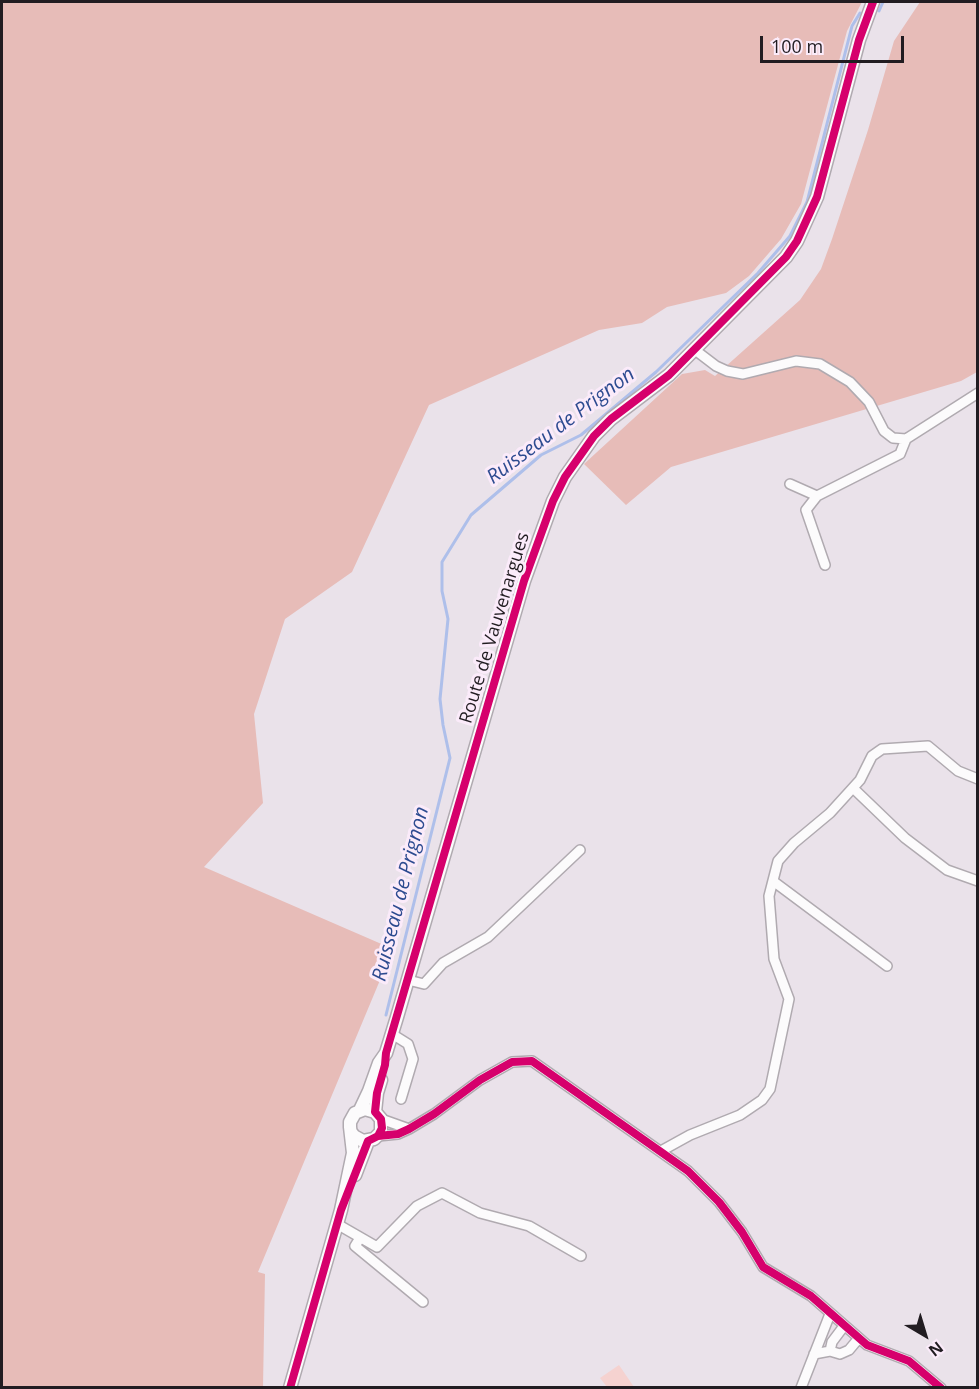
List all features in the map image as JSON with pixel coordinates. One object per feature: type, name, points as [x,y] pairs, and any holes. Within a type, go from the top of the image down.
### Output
[{"type":"main road","name":"Route de Vauvenargues","points":[[378,1115],[377,1093],[386,1053],[524,581],[553,501],[569,470],[594,436],[611,419],[669,375],[695,350],[786,257],[806,227],[817,197],[859,40],[873,2]]},
{"type":"main road","name":"Route de Vauvenargues","points":[[360,1110],[379,1063],[386,1053]]},
{"type":"main road","points":[[290,1388],[341,1210],[353,1153],[350,1122],[360,1110],[365,1109],[378,1115],[382,1128],[373,1139],[341,1210]]},
{"type":"main road","points":[[351,1132],[358,1139],[373,1139]]},
{"type":"street","points":[[695,350],[716,366],[743,374],[796,361],[820,364],[850,382],[869,402],[884,431],[893,438],[906,439],[976,398]]},
{"type":"street","points":[[825,565],[806,510],[817,496],[900,454],[906,439]]},
{"type":"street","points":[[790,484],[817,496]]},
{"type":"street","points":[[661,1151],[690,1135],[741,1115],[762,1100],[770,1089],[789,999],[774,959],[769,896],[778,861],[794,843],[830,813],[860,780],[872,756],[882,749],[928,746],[958,771],[978,779]]},
{"type":"street","points":[[853,788],[913,844],[947,870],[978,881]]},
{"type":"street","points":[[408,980],[424,984],[443,963],[488,937],[580,850]]},
{"type":"street","points":[[773,881],[888,966]]},
{"type":"street","points":[[392,1034],[408,1044],[413,1059],[401,1099]]},
{"type":"street","points":[[373,1139],[398,1134],[409,1129],[434,1114],[480,1080],[512,1062],[532,1061],[688,1171],[719,1202],[742,1232],[763,1267],[811,1296],[867,1345],[909,1361],[941,1388]]},
{"type":"street","points":[[378,1115],[409,1129]]},
{"type":"street","points":[[337,1224],[377,1247],[417,1206],[442,1193],[480,1213],[529,1226],[581,1256]]},
{"type":"street","points":[[360,1238],[355,1246],[423,1302]]},
{"type":"street","points":[[801,1388],[830,1314]]},
{"type":"street","points":[[830,1352],[832,1342],[844,1326]]},
{"type":"street","points":[[814,1354],[830,1352],[840,1354],[849,1350],[859,1338]]},
{"type":"shaded area","points":[[2,2],[862,2],[847,31],[801,204],[781,239],[749,276],[726,293],[667,307],[642,323],[599,330],[429,405],[352,572],[285,619],[254,714],[263,803],[204,867],[393,949],[258,1272],[265,1274],[263,1387],[2,1387]]},
{"type":"shaded area","points":[[920,2],[977,2],[977,372],[961,381],[671,467],[626,505],[584,464],[682,374],[705,370],[715,376],[800,300],[821,269],[832,239],[894,41]]},
{"type":"shaded area","points":[[619,1365],[634,1387],[607,1387],[600,1378]]},
{"type":"waterway","name":"Ruisseau de Prignon","points":[[879,11],[883,2]]},
{"type":"waterway","name":"Ruisseau de Prignon","points":[[386,1015],[450,758],[440,699],[448,619],[442,591],[442,562],[471,515],[541,455],[581,435],[656,372],[758,273],[790,236],[807,202],[852,26],[860,13]]},
{"type":"cycle path","points":[[290,1388],[341,1210],[368,1141],[378,1136],[382,1128],[381,1119],[375,1112],[386,1053],[524,581],[553,501],[565,477],[594,436],[611,419],[669,375],[786,257],[797,241],[817,197],[859,40],[873,2]]},
{"type":"cycle path","points":[[378,1136],[398,1134],[409,1129],[434,1114],[480,1080],[512,1062],[532,1061],[688,1171],[719,1202],[742,1232],[763,1267],[811,1296],[867,1345],[909,1361],[941,1388]]}]
